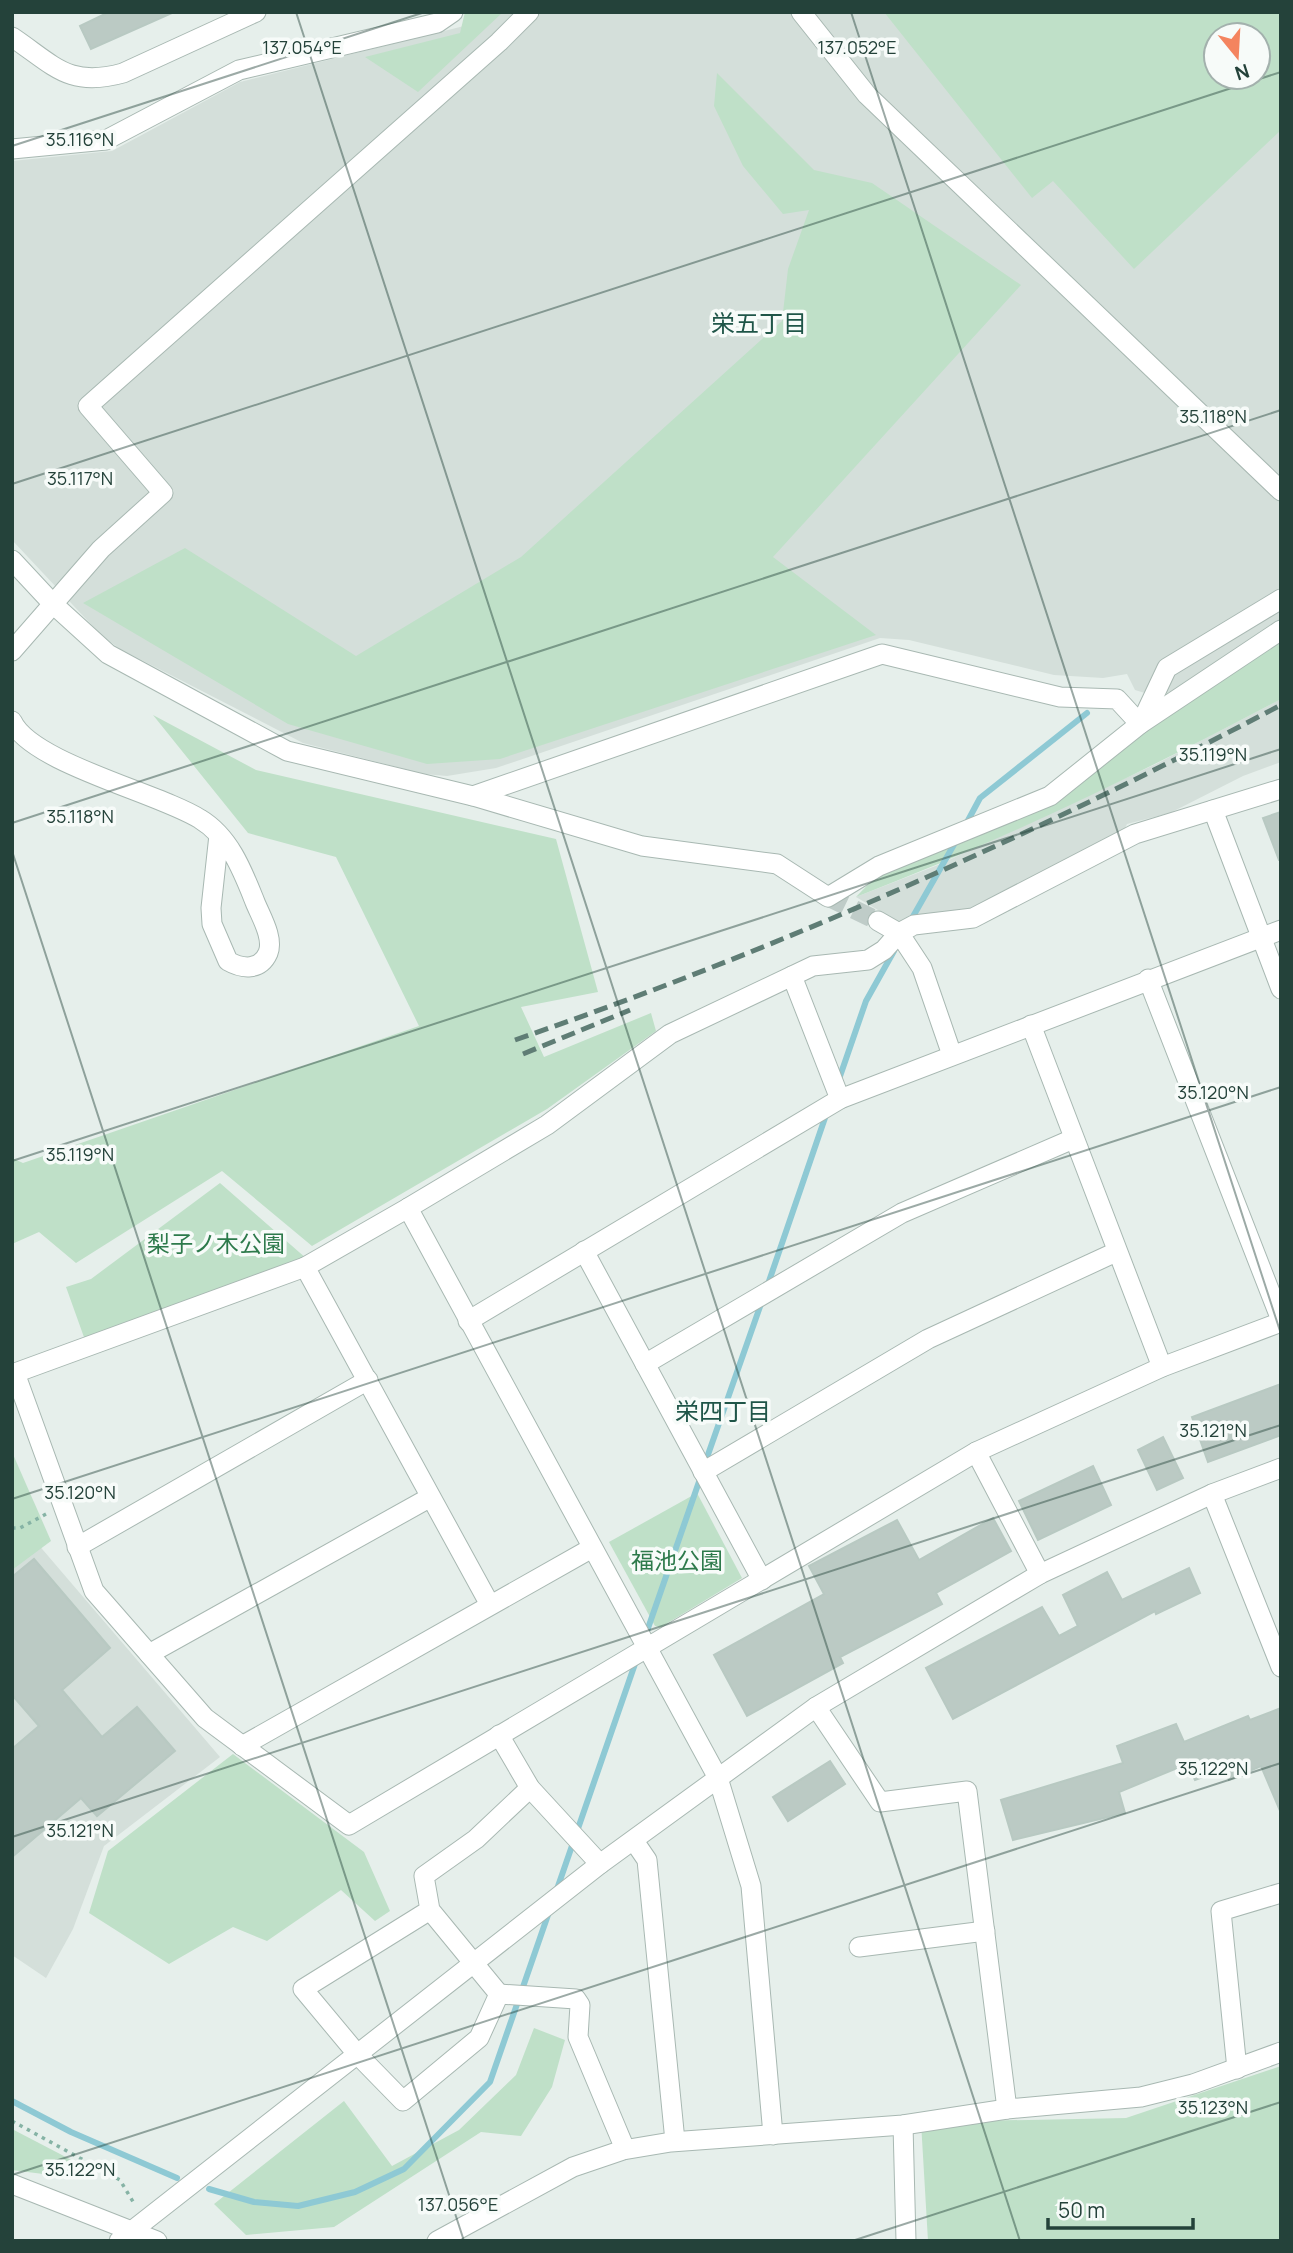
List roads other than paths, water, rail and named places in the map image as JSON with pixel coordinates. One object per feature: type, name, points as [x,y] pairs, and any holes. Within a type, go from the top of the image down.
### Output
[{"type":"street","points":[[12,37],[78,79],[100,79],[123,74],[256,12]]},
{"type":"street","points":[[12,149],[106,140],[239,70],[438,23],[453,12]]},
{"type":"street","points":[[12,651],[101,549],[163,493],[88,406],[499,42],[529,12]]},
{"type":"street","points":[[801,12],[867,95],[1281,491]]},
{"type":"street","points":[[12,559],[53,604],[108,654],[287,751],[473,796],[642,846],[777,864],[828,897],[879,866],[1050,796],[1140,724],[1281,630]]},
{"type":"street","points":[[1140,724],[1167,668],[1281,599]]},
{"type":"street","points":[[473,796],[882,654],[1060,697],[1117,699],[1140,724]]},
{"type":"street","points":[[12,721],[29,741],[80,768],[201,819],[219,835],[241,868],[270,939],[265,958],[256,966],[245,968],[228,961],[212,924],[219,835]]},
{"type":"street","points":[[1148,979],[1281,1321],[1161,1367],[976,1452],[349,1825],[205,1718],[94,1591],[15,1373],[305,1267],[547,1125],[670,1034],[813,966],[868,960],[884,950],[899,933],[914,925],[974,918],[1135,834],[1281,789]]},
{"type":"street","points":[[1213,810],[1281,989]]},
{"type":"street","points":[[878,921],[899,933],[922,968],[952,1055]]},
{"type":"street","points":[[468,1321],[840,1098],[1281,930]]},
{"type":"street","points":[[792,976],[840,1098]]},
{"type":"street","points":[[1031,1025],[1161,1367]]},
{"type":"street","points":[[645,1364],[902,1213],[1073,1139]]},
{"type":"street","points":[[408,1208],[718,1778],[751,1886],[773,2135]]},
{"type":"street","points":[[584,1251],[762,1580]]},
{"type":"street","points":[[703,1472],[928,1339],[1116,1252]]},
{"type":"street","points":[[305,1267],[489,1604]]},
{"type":"street","points":[[77,1547],[368,1380]]},
{"type":"street","points":[[976,1452],[1040,1574]]},
{"type":"street","points":[[126,2236],[600,1864],[816,1707],[1040,1574],[1212,1494],[1281,1468]]},
{"type":"street","points":[[1212,1494],[1281,1667]]},
{"type":"street","points":[[149,1654],[429,1498]]},
{"type":"street","points":[[242,1746],[592,1548]]},
{"type":"street","points":[[816,1707],[880,1802],[967,1791],[1007,2109]]},
{"type":"street","points":[[499,1735],[530,1788],[600,1864]]},
{"type":"street","points":[[530,1788],[476,1839],[424,1876],[430,1910],[499,1994],[576,1999],[580,2005],[578,2038],[625,2150]]},
{"type":"street","points":[[634,1841],[647,1860],[675,2141]]},
{"type":"street","points":[[1237,2068],[1221,1911],[1281,1893]]},
{"type":"street","points":[[430,1910],[303,1989],[358,2055],[403,2101],[479,2038],[499,1994]]},
{"type":"street","points":[[859,1947],[985,1931]]},
{"type":"street","points":[[437,2241],[573,2167],[625,2150],[675,2141],[903,2125],[1007,2109],[1140,2097],[1281,2052]]},
{"type":"street","points":[[903,2125],[906,2241]]},
{"type":"street","points":[[12,2184],[126,2236],[157,2241]]},
{"type":"waterway","points":[[965,826],[980,798],[1087,713]]},
{"type":"waterway","points":[[911,920],[956,841]]},
{"type":"waterway","points":[[838,1082],[866,1001],[894,951]]},
{"type":"waterway","points":[[767,1287],[827,1112]]},
{"type":"waterway","points":[[704,1466],[762,1301]]},
{"type":"waterway","points":[[646,1634],[701,1476]]},
{"type":"waterway","points":[[556,1892],[636,1661]]},
{"type":"waterway","points":[[209,2189],[254,2202],[298,2206],[355,2192],[404,2169],[490,2082],[549,1912]]},
{"type":"waterway","points":[[12,2101],[71,2132],[177,2178]]},
{"type":"tunnel","points":[[828,897],[878,921]]},
{"type":"railway","points":[[515,1040],[711,968],[904,887],[1094,799],[1281,705]]},
{"type":"railway","points":[[523,1054],[630,1010]]},
{"type":"district","name":"栄五丁目","points":[[759,324]]},
{"type":"district","name":"栄四丁目","points":[[723,1412]]},
{"type":"park label","name":"梨子ノ木公園","points":[[216,1244]]},
{"type":"park label","name":"福池公園","points":[[677,1561]]}]
